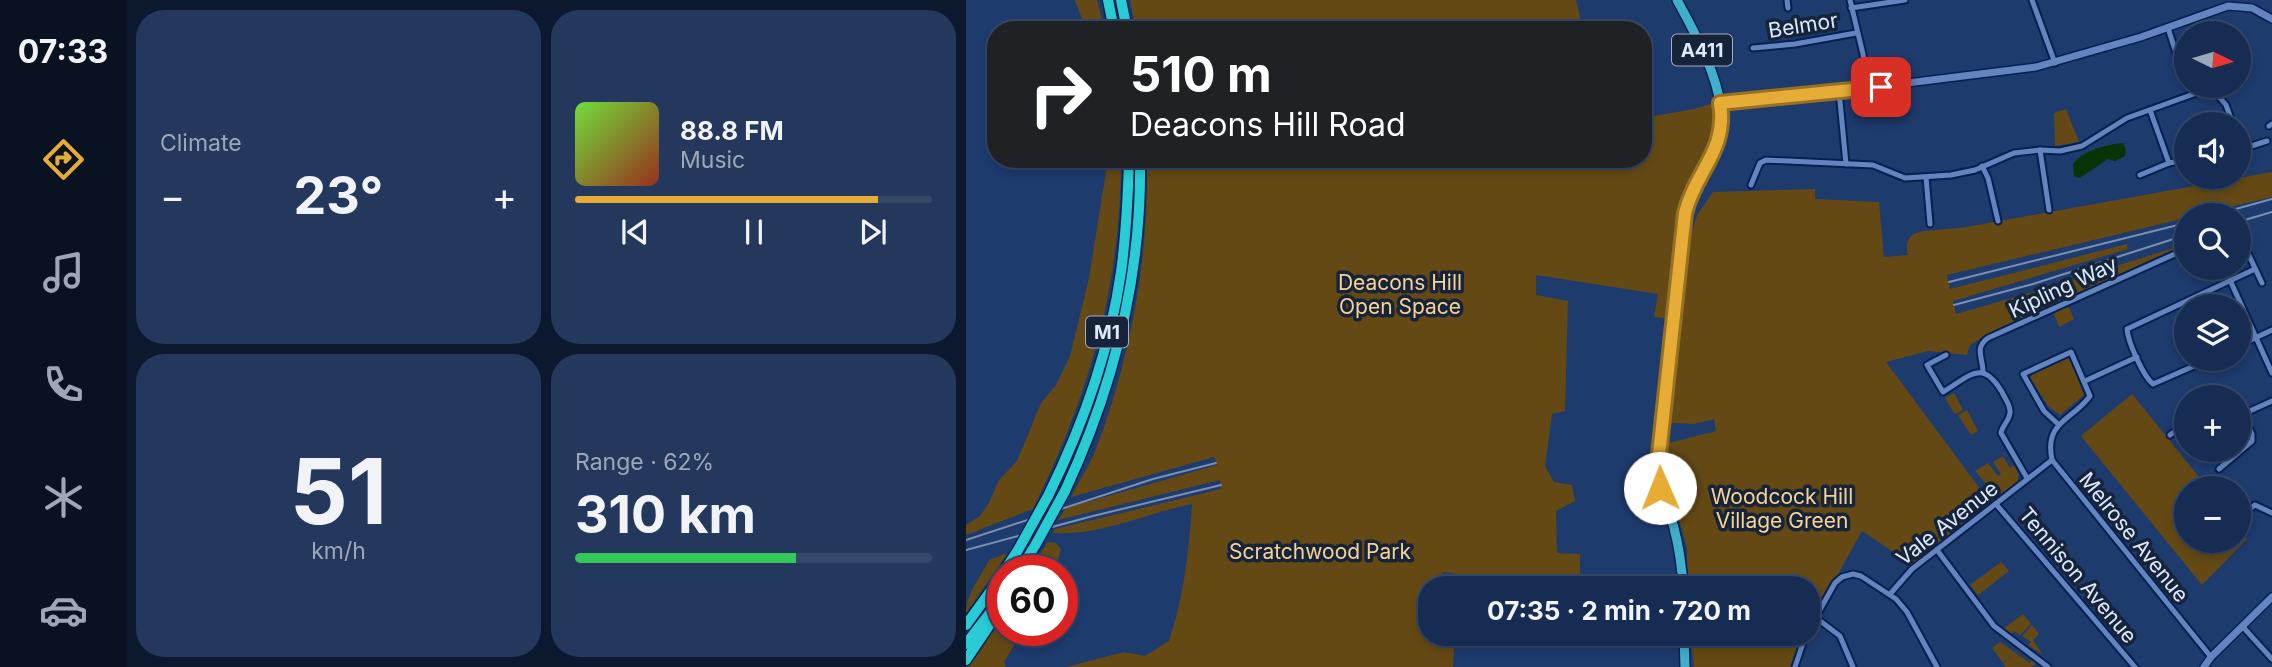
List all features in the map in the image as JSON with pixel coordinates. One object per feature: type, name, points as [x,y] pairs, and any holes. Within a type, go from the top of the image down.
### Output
[{"type":"highway","points":[[1108,0],[1112,21]]},
{"type":"highway","points":[[1121,0],[1125,21]]},
{"type":"highway","name":"M1","points":[[1015,555],[1048,496],[1085,410],[1104,347],[1121,274],[1129,168]]},
{"type":"highway","name":"M1","points":[[1030,555],[1065,491],[1097,413],[1119,344],[1130,295],[1138,229],[1140,168]]},
{"type":"highway","name":"M1","points":[[966,622],[987,596]]},
{"type":"highway","points":[[966,644],[987,617]]},
{"type":"highway","points":[[966,660],[987,629]]},
{"type":"main road","name":"A411","points":[[1677,0],[1704,56],[1720,103],[1722,122],[1718,144],[1685,213],[1658,464],[1660,488],[1674,526],[1682,576]]},
{"type":"main road","points":[[1684,646],[1685,667]]},
{"type":"street","points":[[1787,0],[1788,8]]},
{"type":"street","points":[[1850,0],[1863,54],[1867,88]]},
{"type":"street","points":[[1851,8],[1905,0]]},
{"type":"street","points":[[2032,0],[2055,63]]},
{"type":"street","points":[[1720,103],[2020,70],[2055,63],[2168,28],[2217,9],[2234,6],[2252,8],[2272,19]]},
{"type":"street","points":[[2168,28],[2174,47]]},
{"type":"street","name":"Belmor","points":[[1753,48],[1856,33]]},
{"type":"street","points":[[1839,91],[1846,163]]},
{"type":"street","points":[[1751,185],[1760,163],[1766,160],[1873,165],[1905,178],[1966,172],[2014,153],[2060,151],[2082,146],[2127,118],[2183,98]]},
{"type":"street","points":[[2150,110],[2169,163]]},
{"type":"street","points":[[2251,146],[2267,141]]},
{"type":"street","points":[[2040,150],[2049,210]]},
{"type":"street","points":[[2140,174],[2174,162]]},
{"type":"street","points":[[1982,166],[1988,178],[1998,221]]},
{"type":"street","points":[[1926,177],[1930,224]]},
{"type":"street","name":"Kipling Way","points":[[1983,372],[1979,349],[1988,338],[2174,255]]},
{"type":"street","points":[[2251,260],[2262,283]]},
{"type":"street","points":[[2251,271],[2255,269]]},
{"type":"street","points":[[2183,371],[2153,384],[2148,380],[2127,333],[2129,327],[2231,280],[2272,373]]},
{"type":"street","points":[[2251,340],[2272,330]]},
{"type":"street","points":[[2058,424],[2044,411],[2020,376],[2080,348]]},
{"type":"street","points":[[1946,355],[1927,365],[1943,392],[1974,373],[1983,372],[1993,378],[2010,407],[2009,417],[2001,433],[2027,478],[2052,460],[2052,440],[2058,424],[2090,396],[2071,352]]},
{"type":"street","points":[[2085,381],[2137,357]]},
{"type":"street","points":[[2251,410],[2272,401]]},
{"type":"street","points":[[2170,435],[2174,432]]},
{"type":"street","name":"Melrose Avenue","points":[[2052,460],[2211,657]]},
{"type":"street","points":[[2219,469],[2227,462]]},
{"type":"street","name":"Vale Avenue","points":[[1890,594],[1905,575],[2027,478]]},
{"type":"street","name":"Tennison Avenue","points":[[1996,504],[2135,667]]},
{"type":"street","points":[[2251,508],[2255,505],[2272,513]]},
{"type":"street","points":[[1937,550],[1994,626],[2048,667]]},
{"type":"street","points":[[1820,608],[1835,583],[1842,577],[1853,574],[1861,576],[1902,605],[1937,667]]},
{"type":"street","points":[[2204,667],[2272,597]]},
{"type":"street","points":[[1820,621],[1840,636],[1853,667]]},
{"type":"street","points":[[2243,627],[2272,659]]},
{"type":"street","points":[[1795,667],[1802,646]]},
{"type":"green space","points":[[1075,0],[1097,0],[1103,21],[1083,21]]},
{"type":"green space","points":[[1130,0],[1576,0],[1581,21],[1134,21]]},
{"type":"green space","points":[[1714,103],[1715,123],[1712,138],[1685,199],[1671,319],[1654,317],[1658,294],[1536,275],[1536,295],[1568,301],[1565,411],[1552,414],[1545,466],[1554,482],[1572,485],[1575,501],[1556,511],[1557,553],[1580,554],[1580,576],[1469,576],[1443,572],[1443,576],[1418,576],[1418,646],[1453,646],[1453,667],[1066,667],[1124,652],[1145,656],[1169,641],[1185,573],[1192,504],[1106,528],[1053,533],[1055,529],[1221,489],[1220,480],[1058,520],[1066,508],[1217,465],[1214,457],[1071,497],[1096,449],[1128,343],[1141,270],[1147,168],[1652,168],[1652,116]]},
{"type":"green space","points":[[2066,109],[2079,142],[2055,146],[2054,113]]},
{"type":"green space","points":[[1107,168],[1121,168],[1120,206],[1108,295],[1085,382],[1053,467],[1033,509],[966,535],[966,525],[980,516],[999,480],[1017,461],[1041,403],[1056,385],[1070,356],[1089,278]]},
{"type":"green space","name":"Woodcock Hill Village Green","points":[[2272,172],[2272,197],[2247,203],[2174,203],[2174,221],[1947,275],[1950,289],[2127,244],[2128,249],[1953,301],[1956,314],[2174,248],[2049,308],[2001,327],[1970,345],[1967,355],[1928,351],[1886,362],[1989,501],[1913,565],[1862,531],[1820,606],[1820,576],[1688,576],[1687,548],[1666,474],[1669,443],[1716,431],[1714,419],[1695,424],[1671,423],[1689,243],[1697,215],[1713,192],[1815,189],[1815,199],[1879,202],[1884,257],[1908,255],[1908,241],[1918,233],[1966,227],[2177,189],[2251,189],[2251,176]]},
{"type":"green space","points":[[2068,305],[2074,319],[2059,327],[2053,312]]},
{"type":"green space","points":[[2068,358],[2084,395],[2060,415],[2048,406],[2030,378]]},
{"type":"green space","points":[[1954,393],[1963,410],[1956,414],[1945,398]]},
{"type":"green space","points":[[2132,394],[2174,446],[2174,462],[2187,462],[2198,476],[2174,476],[2174,551],[2081,436]]},
{"type":"green space","points":[[1967,410],[1978,431],[1971,435],[1958,415]]},
{"type":"green space","points":[[2003,456],[2010,468],[2014,465],[2018,482],[1997,497],[1975,471],[1988,463],[1998,476],[2001,474],[1993,462]]},
{"type":"green space","points":[[1048,542],[1056,543],[1061,549],[1059,555],[1039,555]]},
{"type":"green space","points":[[2176,553],[2233,553],[2202,585]]},
{"type":"green space","points":[[2001,562],[2009,571],[1978,595],[1970,585]]},
{"type":"green space","points":[[987,564],[987,583],[966,613],[971,592]]},
{"type":"green space","points":[[2023,614],[2031,624],[2020,635],[2014,631],[2011,635],[2003,629]]},
{"type":"green space","points":[[2032,625],[2039,634],[2033,640],[2043,655],[2028,645],[2031,642],[2022,636]]},
{"type":"green space","points":[[987,632],[987,646],[1014,646],[1004,662],[1006,667],[966,667]]},
{"type":"green space","points":[[2000,642],[2030,663],[2032,659],[2037,663],[2031,667],[2006,667],[2003,664],[2015,653],[2003,663],[1992,648]]},
{"type":"green space","points":[[1691,646],[1799,646],[1794,667],[1694,667]]},
{"type":"shaded area","points":[[2123,143],[2125,156],[2115,161],[2108,159],[2080,178],[2074,176],[2073,164],[2082,155]]},
{"type":"railway","points":[[2251,205],[2272,199]]},
{"type":"railway","points":[[2251,218],[2272,212]]},
{"type":"railway","points":[[1949,282],[2174,226]]},
{"type":"railway","points":[[1954,305],[2033,284],[2174,239]]},
{"type":"railway","points":[[966,540],[1153,479],[1216,463]]},
{"type":"railway","points":[[966,550],[1221,485]]},
{"type":"route","points":[[1660,488],[1658,464],[1685,213],[1718,144],[1722,122],[1720,103],[1881,87]]},
{"type":"park label","name":"Deacons Hill Open Space","points":[[1400,294]]},
{"type":"park label","name":"Scratchwood Park","points":[[1320,551]]}]
